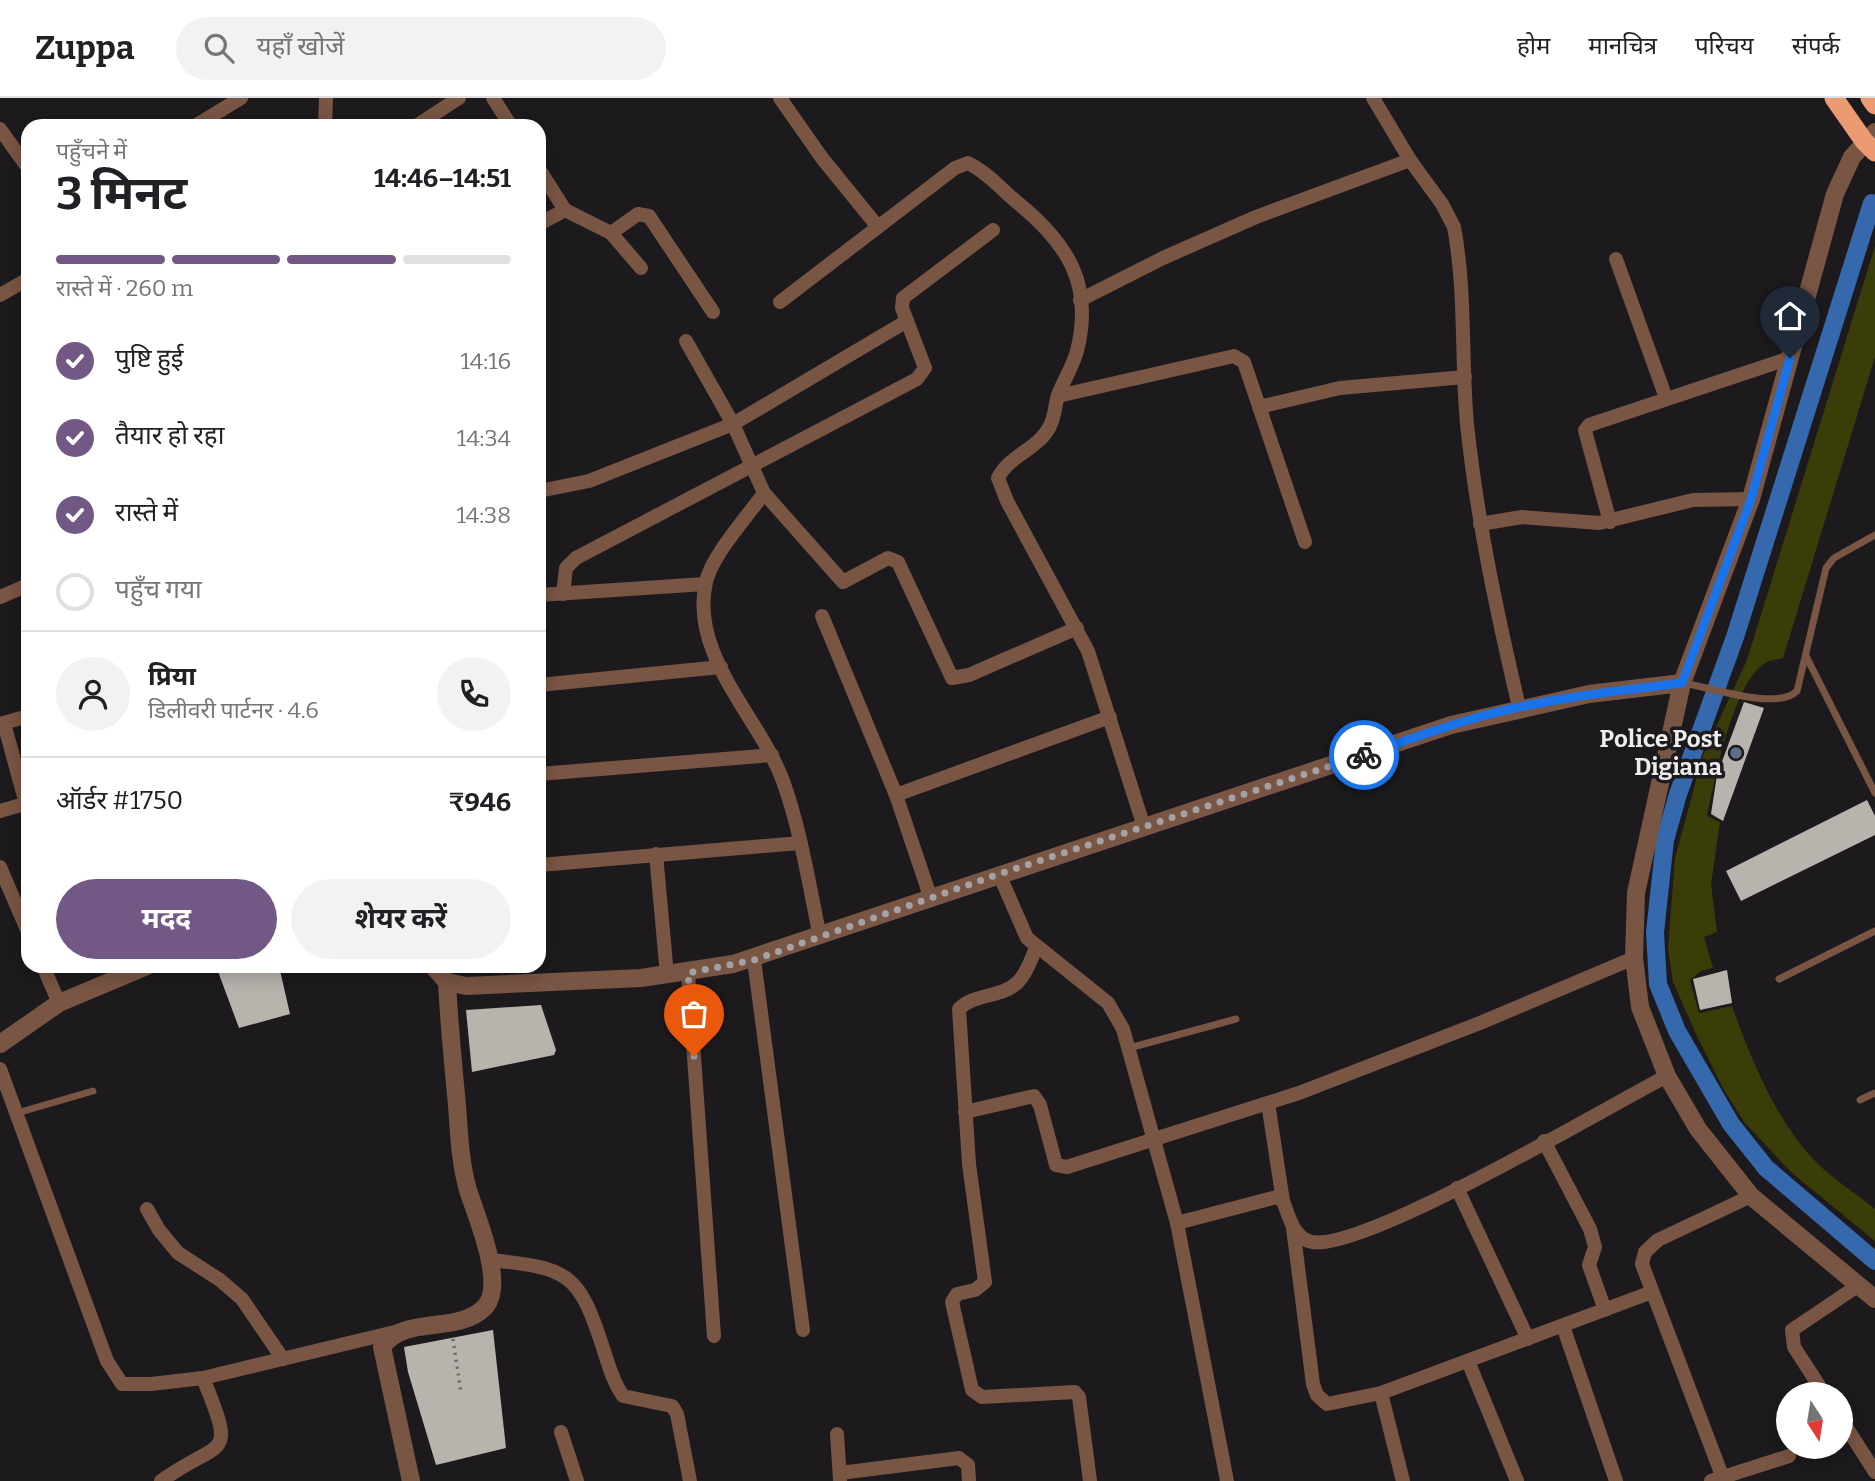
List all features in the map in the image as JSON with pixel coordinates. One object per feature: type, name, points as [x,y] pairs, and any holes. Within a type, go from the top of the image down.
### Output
[{"type":"highway","points":[[1870,98],[1875,105]]},
{"type":"highway","points":[[1838,105],[1871,142]]},
{"type":"street","points":[[206,119],[241,98]]},
{"type":"street","points":[[325,119],[326,98]]},
{"type":"street","points":[[427,119],[459,98]]},
{"type":"street","points":[[493,98],[506,119]]},
{"type":"street","points":[[780,98],[822,158],[878,227]]},
{"type":"street","points":[[1373,98],[1454,227],[1467,417],[1480,524],[1492,592],[1519,707]]},
{"type":"street","points":[[1824,98],[1838,105]]},
{"type":"street","points":[[0,129],[21,158]]},
{"type":"street","points":[[1871,142],[1842,174],[1835,194],[1751,499],[1682,683],[1636,893],[1634,958],[1640,1007],[1667,1076],[1698,1129],[1751,1196],[1875,1299]]},
{"type":"street","points":[[1080,300],[1163,258],[1255,217],[1410,160]]},
{"type":"street","points":[[780,302],[955,168],[968,163],[1038,219],[1058,239],[1077,274],[1080,300],[1076,352],[1045,434],[1010,462],[998,478],[1007,501],[1077,628],[1098,677],[1144,827]]},
{"type":"street","points":[[546,180],[565,210],[611,233],[641,268]]},
{"type":"street","points":[[546,220],[565,210]]},
{"type":"street","points":[[611,233],[638,214],[649,216],[713,312]]},
{"type":"street","points":[[563,594],[566,568],[576,558],[752,467],[922,374],[924,361],[901,302],[906,294],[993,230]]},
{"type":"street","points":[[1616,259],[1666,398]]},
{"type":"street","points":[[0,295],[21,283]]},
{"type":"street","points":[[546,490],[589,481],[733,424],[907,321]]},
{"type":"street","points":[[686,341],[733,424],[764,493],[843,582],[888,558],[898,562],[952,678],[969,675],[1077,628]]},
{"type":"street","points":[[1058,396],[1234,356],[1244,362],[1305,542]]},
{"type":"street","points":[[1610,522],[1586,430],[1598,421],[1790,358]]},
{"type":"street","points":[[1259,407],[1340,388],[1465,377]]},
{"type":"street","points":[[764,493],[709,570],[705,584],[706,621],[721,667],[772,755],[784,784],[820,937]]},
{"type":"street","points":[[1480,524],[1522,517],[1585,524],[1610,522],[1693,500],[1751,499]]},
{"type":"street","points":[[546,595],[705,584]]},
{"type":"street","points":[[0,597],[21,587]]},
{"type":"street","points":[[822,616],[895,795],[931,899]]},
{"type":"street","points":[[546,684],[721,667]]},
{"type":"street","points":[[447,982],[466,986],[667,975],[754,960],[999,874],[1451,725],[1519,707],[1589,694],[1682,683]]},
{"type":"street","points":[[895,795],[1110,717]]},
{"type":"street","points":[[21,718],[2,724],[21,785]]},
{"type":"street","points":[[546,773],[772,755]]},
{"type":"street","points":[[0,811],[21,806]]},
{"type":"street","points":[[546,864],[800,843]]},
{"type":"street","points":[[656,854],[667,975]]},
{"type":"street","points":[[0,867],[21,916]]},
{"type":"street","points":[[999,874],[1019,925],[1036,948],[1108,1003],[1117,1014],[1156,1138],[1177,1223],[1227,1481]]},
{"type":"street","points":[[1036,948],[1025,974],[1013,986],[972,1000],[959,1009],[965,1112],[985,1282],[975,1290],[957,1294],[952,1302],[972,1390],[982,1397],[1075,1392],[1090,1481]]},
{"type":"street","points":[[965,1112],[1034,1096],[1040,1105],[1053,1158],[1060,1168],[1268,1103],[1480,1023],[1634,958]]},
{"type":"street","points":[[754,960],[803,1330]]},
{"type":"street","points":[[46,973],[59,1003]]},
{"type":"street","points":[[0,1044],[59,1003],[130,973]]},
{"type":"street","points":[[0,1069],[65,1253],[113,1373],[122,1384],[135,1385],[203,1378],[403,1330],[450,1323],[483,1309],[489,1301],[490,1260],[462,1161],[447,982],[439,973]]},
{"type":"street","points":[[688,973],[714,1335]]},
{"type":"street","points":[[1293,1227],[1301,1237],[1313,1242],[1347,1237],[1409,1213],[1667,1076]]},
{"type":"street","points":[[1268,1103],[1283,1201],[1293,1227],[1313,1384],[1317,1395],[1327,1404],[1381,1393],[1652,1292]]},
{"type":"street","points":[[1544,1142],[1590,1229],[1595,1247],[1588,1265],[1605,1310]]},
{"type":"street","points":[[1457,1188],[1528,1339]]},
{"type":"street","points":[[1751,1196],[1658,1240],[1645,1252],[1642,1264],[1719,1480],[1776,1460]]},
{"type":"street","points":[[1177,1223],[1258,1200],[1277,1197],[1283,1201]]},
{"type":"street","points":[[147,1209],[159,1230],[178,1253],[220,1280],[242,1299],[283,1359]]},
{"type":"street","points":[[490,1260],[542,1265],[572,1280],[590,1306],[614,1383],[622,1396],[666,1403],[677,1414],[690,1481]]},
{"type":"street","points":[[1817,1382],[1794,1347],[1792,1330],[1859,1285]]},
{"type":"street","points":[[1563,1326],[1616,1481]]},
{"type":"street","points":[[403,1330],[388,1337],[382,1347],[382,1359],[411,1481]]},
{"type":"street","points":[[1468,1361],[1517,1481]]},
{"type":"street","points":[[161,1481],[214,1451],[221,1442],[222,1423],[203,1378]]},
{"type":"street","points":[[1381,1393],[1403,1481]]},
{"type":"street","points":[[561,1432],[576,1481]]},
{"type":"street","points":[[837,1434],[840,1477],[959,1458],[968,1465],[969,1481]]},
{"type":"street","points":[[1853,1438],[1875,1472]]},
{"type":"lane","points":[[1682,683],[1767,699],[1791,697],[1797,691],[1820,582],[1826,568],[1840,554],[1875,535]]},
{"type":"lane","points":[[1806,656],[1875,793]]},
{"type":"lane","points":[[1779,979],[1875,931]]},
{"type":"lane","points":[[1128,1049],[1236,1018]]},
{"type":"lane","points":[[16,1114],[93,1091]]},
{"type":"lane","points":[[1860,1100],[1875,1093]]},
{"type":"path","points":[[450,1323],[461,1392]]},
{"type":"shaded area","points":[[1875,246],[1875,357],[1783,658],[1767,662],[1755,672],[1735,709],[1727,732],[1707,816],[1720,822],[1711,884],[1717,932],[1704,937],[1713,968],[1701,971],[1690,980],[1699,1013],[1732,1006],[1765,1086],[1798,1141],[1827,1172],[1875,1209],[1875,1241],[1792,1173],[1744,1122],[1724,1090],[1673,982],[1668,949],[1675,858],[1703,755],[1747,660]]},
{"type":"building","name":"Police Post Digiana","points":[[1744,702],[1764,708],[1723,821],[1711,814],[1717,775]]},
{"type":"building","points":[[1867,800],[1875,816],[1875,835],[1741,901],[1726,871]]},
{"type":"building","points":[[1727,970],[1732,1003],[1700,1010],[1693,979]]},
{"type":"building","points":[[219,973],[281,973],[290,1014],[239,1028]]},
{"type":"building","points":[[541,1005],[556,1050],[554,1055],[472,1072],[466,1010]]},
{"type":"building","points":[[493,1330],[506,1448],[436,1465],[408,1372],[404,1347]]},
{"type":"waterway","points":[[1872,203],[1735,637],[1678,794],[1665,840],[1655,932],[1658,984],[1677,1031],[1731,1124],[1766,1168],[1875,1261]]},
{"type":"way so far","points":[[694,1056],[688,973],[754,960],[999,874],[1364,755]]},
{"type":"place","name":"Police Post Digiana","points":[[1736,753]]},
{"type":"route","points":[[1364,755],[1451,725],[1519,707],[1589,694],[1682,683],[1751,499],[1790,358]]}]
